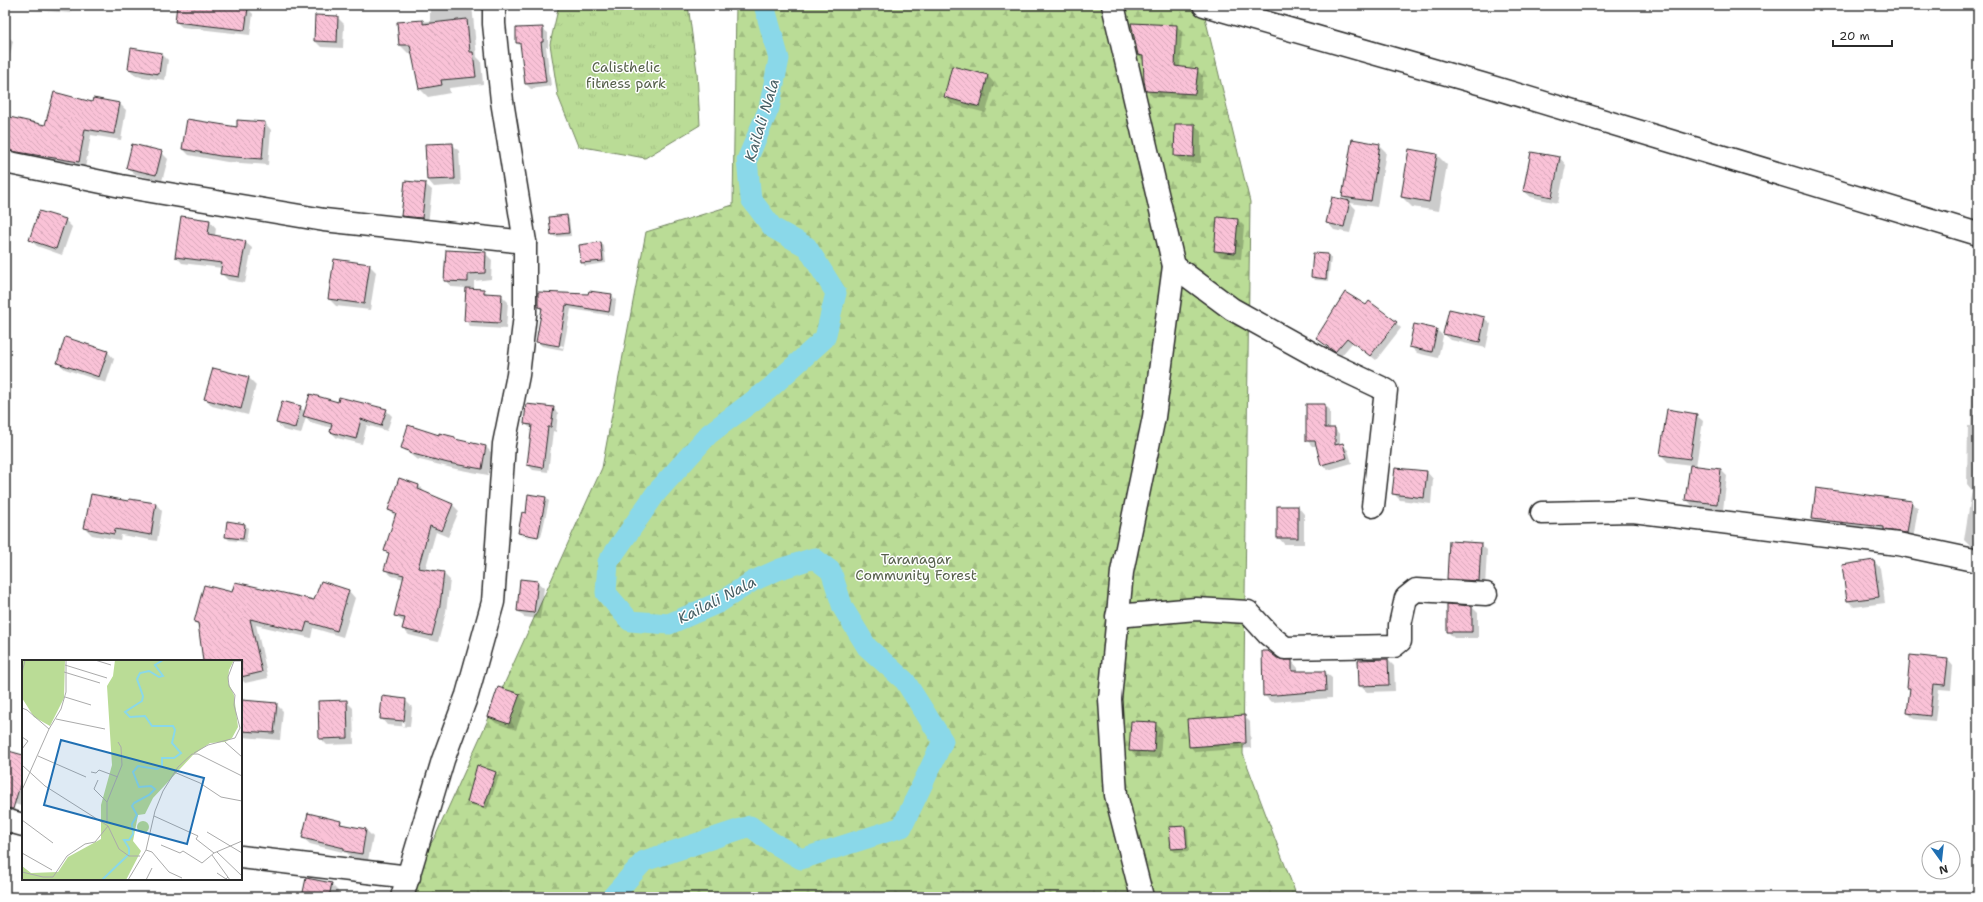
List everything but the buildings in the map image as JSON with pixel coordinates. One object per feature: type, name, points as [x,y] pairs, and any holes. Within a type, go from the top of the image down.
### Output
[{"type":"street","points":[[242,857],[406,887],[443,760],[467,695],[493,602],[504,444],[518,375],[526,315],[525,242],[502,101],[494,24],[494,5]]},
{"type":"street","points":[[1113,5],[1174,266],[1154,417],[1122,572],[1110,699],[1116,795],[1142,897]]},
{"type":"street","points":[[1204,5],[1489,86],[1978,234]]},
{"type":"street","points":[[5,162],[121,186],[324,220],[525,242]]},
{"type":"street","points":[[1174,266],[1232,309],[1331,364],[1386,390],[1373,506]]},
{"type":"street","points":[[1542,513],[1633,511],[1898,544],[1978,561]]},
{"type":"street","points":[[1117,616],[1196,609],[1248,612],[1268,634],[1285,648],[1394,646],[1400,641],[1400,625],[1406,598],[1416,590],[1486,594]]},
{"type":"street","points":[[5,820],[22,824]]},
{"type":"green space","name":"Calisthelic fitness park","points":[[559,5],[688,5],[697,72],[700,125],[645,158],[578,146],[558,96],[550,44]]},
{"type":"green space","name":"Taranagar Community Forest","points":[[736,5],[1202,5],[1250,202],[1243,754],[1297,897],[397,897],[435,837],[602,468],[646,232],[733,205]]},
{"type":"waterway","name":"Kailali Nala","points":[[612,897],[644,861],[750,826],[770,841],[801,859],[902,827],[943,741],[905,681],[867,647],[843,608],[831,571],[814,558],[780,569],[753,581],[720,602],[669,624],[630,621],[606,593],[608,562],[656,493],[709,434],[769,389],[825,338],[836,293],[807,247],[773,228],[751,199],[747,160],[769,108],[779,59],[764,5]]}]
